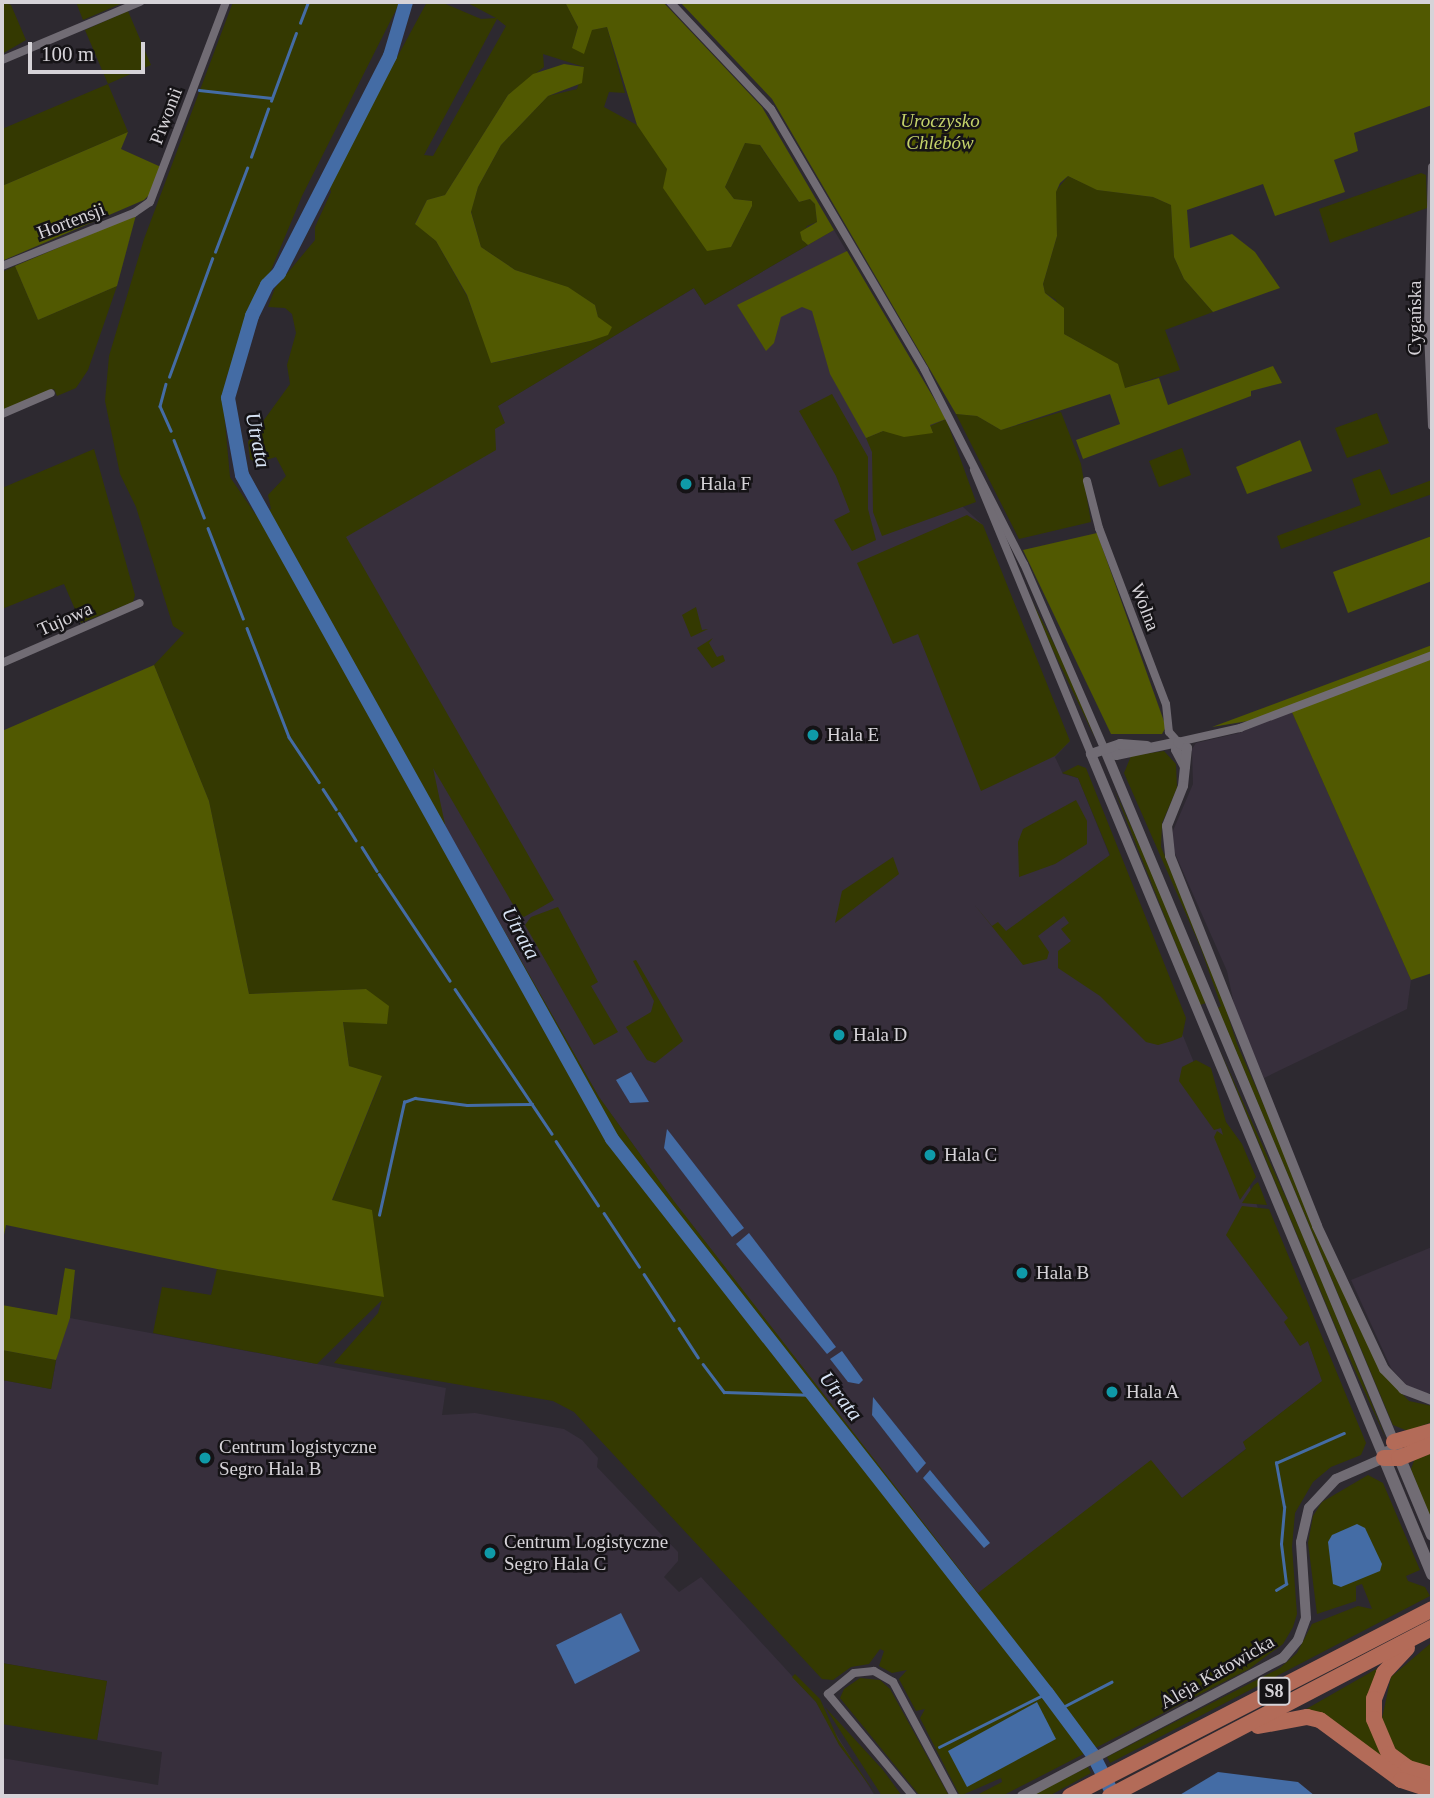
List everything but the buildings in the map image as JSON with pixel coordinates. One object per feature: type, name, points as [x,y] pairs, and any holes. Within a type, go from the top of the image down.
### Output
[{"type":"highway","points":[[1394,1442],[1432,1431]]},
{"type":"highway","points":[[1392,1458],[1432,1445]]},
{"type":"highway","name":"S8","points":[[1070,1796],[1432,1609]]},
{"type":"highway","points":[[1432,1629],[1399,1654],[1384,1673],[1373,1710],[1378,1732],[1389,1754],[1408,1768],[1432,1775]]},
{"type":"highway","name":"S8","points":[[1117,1793],[1432,1629]]},
{"type":"highway","points":[[1229,1735],[1307,1717],[1340,1731],[1401,1780],[1432,1790]]},
{"type":"main road","points":[[1394,1442],[1392,1458],[1432,1574]]},
{"type":"main road","points":[[1392,1458],[1432,1535]]},
{"type":"street","points":[[2,60],[140,2]]},
{"type":"street","name":"Piwonii","points":[[150,201],[226,2]]},
{"type":"street","points":[[670,2],[761,96],[780,122],[924,369],[1024,564],[1105,750],[1394,1442]]},
{"type":"street","name":"Cygańska","points":[[1431,167],[1432,426]]},
{"type":"street","name":"Hortensji","points":[[2,266],[134,214],[150,201]]},
{"type":"street","points":[[2,414],[51,393]]},
{"type":"street","points":[[974,467],[985,503],[1392,1458]]},
{"type":"street","name":"Wolna","points":[[1087,481],[1099,528],[1164,700],[1169,732],[1178,742]]},
{"type":"street","name":"Tujowa","points":[[2,663],[140,603]]},
{"type":"street","points":[[1091,754],[1120,744],[1147,746],[1178,742],[1240,728],[1432,655]]},
{"type":"street","points":[[1178,742],[1187,748],[1185,767],[1167,841],[1232,1017],[1317,1226],[1384,1369],[1403,1389],[1432,1400]]},
{"type":"street","name":"Aleja Katowicka","points":[[1022,1796],[1252,1677],[1292,1649],[1306,1618],[1301,1542],[1309,1508],[1336,1479],[1392,1458]]},
{"type":"street","points":[[913,1796],[828,1694],[853,1674],[874,1671],[893,1682],[954,1796]]},
{"type":"shaded area","points":[[834,230],[946,419],[963,507],[983,525],[998,591],[1070,741],[1055,757],[1063,774],[1078,778],[1219,1124],[1239,1158],[1323,1381],[1243,1442],[1247,1448],[1182,1498],[1151,1461],[978,1594],[673,1200],[599,1097],[407,761],[285,534],[694,288],[705,305]]},
{"type":"shaded area","points":[[1291,710],[1411,980],[1407,1009],[1264,1078],[1235,1009],[1227,971],[1173,849],[1172,833],[1193,784],[1192,749],[1196,743],[1239,733]]},
{"type":"shaded area","points":[[1432,1247],[1432,1393],[1425,1393],[1406,1385],[1391,1368],[1351,1280]]},
{"type":"shaded area","points":[[70,1318],[446,1388],[442,1415],[475,1413],[564,1429],[582,1440],[598,1458],[597,1467],[678,1552],[678,1561],[664,1577],[679,1592],[701,1577],[816,1702],[875,1796],[2,1796],[2,1758],[158,1785],[162,1752],[97,1740],[107,1681],[2,1663],[2,1380],[51,1389],[61,1334]]},
{"type":"green space","points":[[2,2],[11,5],[26,40],[2,54]]},
{"type":"green space","points":[[76,2],[125,2],[83,20]]},
{"type":"green space","points":[[233,2],[400,2],[302,196],[226,378],[224,411],[230,477],[256,515],[271,509],[268,495],[286,476],[276,457],[256,463],[250,459],[248,442],[290,384],[287,365],[296,333],[292,314],[285,308],[268,307],[275,288],[315,240],[315,227],[331,192],[329,183],[427,2],[441,2],[481,19],[496,18],[466,2],[565,2],[578,27],[572,48],[592,30],[607,27],[625,93],[609,92],[604,107],[637,125],[731,247],[752,206],[752,201],[734,199],[725,187],[745,143],[759,144],[799,202],[810,199],[815,204],[817,222],[807,226],[802,240],[808,245],[705,305],[694,288],[498,406],[505,423],[495,429],[496,450],[346,537],[554,900],[524,917],[518,913],[433,768],[446,829],[599,1097],[673,1200],[978,1593],[1151,1460],[1182,1498],[1246,1449],[1243,1442],[1322,1381],[1308,1341],[1300,1346],[1284,1322],[1288,1318],[1226,1235],[1242,1206],[1269,1209],[1366,1443],[1361,1455],[1331,1467],[1313,1482],[1295,1513],[1292,1547],[1297,1614],[1283,1644],[1249,1669],[1002,1796],[975,1796],[1002,1782],[1001,1778],[960,1796],[920,1718],[925,1709],[916,1711],[899,1679],[907,1670],[892,1673],[879,1666],[884,1651],[880,1649],[869,1664],[851,1667],[833,1680],[822,1679],[574,1412],[553,1401],[334,1363],[378,1313],[382,1300],[317,1364],[153,1333],[162,1287],[211,1295],[217,1269],[384,1296],[332,1201],[382,1077],[349,1066],[343,1021],[387,1024],[366,989],[249,994],[209,801],[154,665],[184,633],[173,626],[136,507],[120,474],[105,401],[109,356],[144,239]],"holes":[[[497,19],[506,26],[433,156],[424,155]],[[543,54],[584,67],[577,89],[548,96],[501,145],[478,187],[471,211],[481,247],[515,270],[567,287],[595,305],[598,317],[590,341],[492,363],[467,296],[436,241],[415,223],[427,200],[445,195],[508,95],[544,67]]]},
{"type":"green space","points":[[565,2],[663,2],[762,107],[834,230],[808,245],[802,240],[800,232],[817,222],[815,204],[810,199],[799,202],[760,145],[745,143],[725,187],[734,199],[752,201],[752,206],[731,247],[707,251],[663,188],[667,169],[637,125],[607,27],[592,30],[584,54],[572,48],[578,27]]},
{"type":"green space","name":"Uroczysko Chlebów","points":[[680,2],[1432,2],[1432,105],[1354,133],[1358,151],[1334,160],[1345,192],[1275,216],[1263,184],[1187,210],[1190,248],[1232,234],[1255,252],[1280,288],[1213,312],[1184,279],[1174,257],[1171,205],[1153,197],[1097,190],[1068,176],[1060,183],[1056,192],[1057,236],[1043,284],[1045,293],[1064,308],[1064,334],[1118,364],[1125,388],[1159,378],[1168,405],[1273,366],[1282,383],[1251,391],[1251,396],[1083,459],[1076,440],[1120,424],[1110,394],[1001,430],[977,416],[956,414],[772,99]]},
{"type":"green space","points":[[128,11],[151,65],[108,84],[85,30]]},
{"type":"green space","points":[[564,64],[584,67],[582,83],[548,96],[501,145],[478,187],[471,212],[481,247],[515,270],[568,287],[595,305],[598,317],[612,327],[608,335],[590,341],[491,363],[467,295],[436,241],[415,224],[427,200],[445,195],[508,95],[533,74]]},
{"type":"green space","points":[[108,84],[128,132],[2,186],[2,129]]},
{"type":"green space","points":[[128,132],[121,149],[161,167],[152,192],[144,200],[2,261],[2,186]]},
{"type":"green space","points":[[1421,173],[1426,175],[1427,208],[1330,243],[1319,209]]},
{"type":"green space","points":[[1068,176],[1098,190],[1153,197],[1171,205],[1174,257],[1184,279],[1213,312],[1165,330],[1180,370],[1125,388],[1089,348],[1064,334],[1056,300],[1045,293],[1043,284],[1057,236],[1055,192]]},
{"type":"green space","points":[[136,215],[117,286],[38,320],[15,266]]},
{"type":"green space","points":[[847,251],[946,419],[930,425],[933,433],[904,437],[883,431],[866,438],[830,374],[812,311],[802,307],[781,317],[774,343],[766,351],[737,305]]},
{"type":"green space","points":[[15,266],[38,320],[117,286],[88,370],[76,388],[57,396],[54,389],[2,411],[2,272]]},
{"type":"green space","points":[[832,394],[868,457],[868,509],[876,540],[852,551],[834,520],[850,512],[836,476],[799,411]]},
{"type":"green space","points":[[1061,412],[1081,464],[1091,522],[1019,539],[956,414],[977,416],[1001,430]]},
{"type":"green space","points":[[1377,413],[1389,443],[1347,458],[1335,428]]},
{"type":"green space","points":[[946,419],[976,502],[882,536],[873,512],[872,452],[866,438],[883,431],[933,433],[930,426]]},
{"type":"green space","points":[[1300,440],[1312,471],[1247,494],[1236,467]]},
{"type":"green space","points":[[1182,448],[1191,475],[1159,487],[1149,461]]},
{"type":"green space","points":[[94,449],[135,595],[133,602],[81,623],[64,584],[2,609],[2,488]]},
{"type":"green space","points":[[1380,469],[1391,495],[1432,480],[1432,494],[1281,549],[1277,536],[1361,505],[1352,479]]},
{"type":"green space","points":[[967,515],[983,525],[1070,741],[1055,756],[981,791],[918,634],[893,644],[857,563]]},
{"type":"green space","points":[[1097,533],[1166,727],[1162,734],[1111,734],[1023,550]]},
{"type":"green space","points":[[1432,536],[1432,581],[1348,613],[1333,572]]},
{"type":"green space","points":[[1031,599],[1070,675],[1095,738],[1052,648]]},
{"type":"green space","points":[[696,607],[702,630],[708,629],[691,637],[682,615]]},
{"type":"green space","points":[[713,638],[709,643],[717,657],[723,655],[725,661],[712,668],[697,648]]},
{"type":"green space","points":[[1432,645],[1432,652],[1254,720],[1212,727]]},
{"type":"green space","points":[[1432,658],[1432,973],[1411,980],[1291,710]]},
{"type":"green space","points":[[154,665],[209,801],[249,994],[366,989],[389,1006],[387,1024],[343,1022],[349,1066],[382,1076],[332,1200],[372,1210],[384,1297],[217,1269],[6,1225],[2,1245],[2,731]]},
{"type":"green space","points":[[1164,751],[1176,764],[1177,788],[1162,823],[1161,847],[1215,975],[1237,1044],[1380,1371],[1409,1401],[1432,1406],[1432,1422],[1408,1431],[1393,1425],[1218,1008],[1221,1006],[1200,946],[1124,773],[1131,756]]},
{"type":"green space","points":[[1078,765],[1086,768],[1186,1018],[1182,1037],[1172,1041],[1158,1045],[1146,1042],[1100,996],[1058,968],[1058,951],[1071,941],[1061,929],[1069,923],[1064,916],[1038,936],[1049,952],[1047,959],[1023,965],[973,903],[992,926],[998,922],[1006,931],[1110,855],[1078,778],[1062,773]]},
{"type":"green space","points":[[1114,789],[1152,872],[1206,1003],[1200,1005]]},
{"type":"green space","points":[[1076,800],[1087,821],[1087,844],[1055,864],[1019,877],[1018,842],[1023,829]]},
{"type":"green space","points":[[893,857],[899,874],[835,923],[842,891]]},
{"type":"green space","points":[[558,907],[598,982],[591,986],[618,1032],[594,1045],[525,925],[531,917]]},
{"type":"green space","points":[[636,960],[683,1041],[655,1063],[647,1060],[626,1027],[651,1012],[654,1001],[633,961]]},
{"type":"green space","points":[[1219,1048],[1311,1254],[1387,1441],[1339,1335]]},
{"type":"green space","points":[[1196,1060],[1211,1068],[1226,1122],[1242,1144],[1256,1177],[1240,1200],[1214,1137],[1217,1131],[1223,1135],[1221,1128],[1214,1130],[1179,1081],[1182,1067]]},
{"type":"green space","points":[[1258,1182],[1267,1205],[1242,1203],[1254,1185]]},
{"type":"green space","points":[[65,1268],[75,1270],[70,1318],[56,1360],[2,1350],[2,1305],[57,1315]]},
{"type":"green space","points":[[2,1350],[56,1360],[51,1389],[2,1380]]},
{"type":"green space","points":[[1432,1449],[1432,1522],[1411,1469],[1415,1458]]},
{"type":"green space","points":[[1368,1475],[1383,1483],[1420,1570],[1406,1576],[1408,1581],[1425,1587],[1430,1596],[1110,1763],[1107,1757],[1280,1668],[1297,1653],[1312,1624],[1358,1606],[1372,1609],[1362,1584],[1356,1586],[1356,1601],[1317,1614],[1308,1543],[1313,1516],[1322,1502]]},
{"type":"green space","points":[[1431,1643],[1432,1770],[1404,1759],[1392,1745],[1382,1718],[1391,1677]]},
{"type":"green space","points":[[2,1663],[107,1681],[97,1740],[2,1724]]},
{"type":"green space","points":[[1378,1668],[1373,1689],[1392,1760],[1375,1754],[1342,1726],[1323,1716],[1301,1712]]},
{"type":"green space","points":[[795,1674],[820,1699],[838,1739],[877,1796],[839,1745],[816,1702],[792,1677]]},
{"type":"green space","points":[[860,1678],[880,1680],[890,1689],[949,1796],[920,1796],[840,1698],[844,1689]]},
{"type":"green space","points":[[825,1707],[883,1770],[902,1796],[882,1796]]},
{"type":"green space","points":[[1088,1767],[1091,1773],[1049,1796],[1030,1796]]},
{"type":"water","points":[[631,1072],[649,1102],[630,1103],[616,1080]]},
{"type":"water","points":[[667,1129],[744,1228],[732,1237],[664,1148]]},
{"type":"water","points":[[749,1233],[836,1347],[827,1354],[736,1244]]},
{"type":"water","points":[[842,1351],[863,1380],[859,1384],[848,1382],[830,1359]]},
{"type":"water","points":[[873,1397],[926,1463],[917,1473],[872,1415]]},
{"type":"water","points":[[930,1470],[990,1543],[984,1548],[923,1478]]},
{"type":"water","points":[[1357,1524],[1365,1528],[1382,1564],[1380,1571],[1341,1587],[1333,1584],[1328,1542],[1332,1535]]},
{"type":"water","points":[[621,1613],[640,1651],[575,1684],[556,1645]]},
{"type":"water","points":[[1037,1702],[1056,1739],[967,1787],[948,1751]]},
{"type":"water","points":[[1218,1772],[1298,1782],[1315,1796],[1178,1796]]},
{"type":"waterway","points":[[300,23],[308,2]]},
{"type":"waterway","name":"Utrata","points":[[406,2],[390,56],[279,273],[267,285],[252,316],[228,398],[242,475],[612,1139],[1047,1693],[1093,1755],[1114,1796]]},
{"type":"waterway","points":[[271,101],[296,33]]},
{"type":"waterway","points":[[199,90],[272,98]]},
{"type":"waterway","points":[[251,157],[268,109]]},
{"type":"waterway","points":[[215,252],[247,168]]},
{"type":"waterway","points":[[169,377],[212,259]]},
{"type":"waterway","points":[[166,384],[160,406],[171,431]]},
{"type":"waterway","points":[[174,440],[204,517]]},
{"type":"waterway","points":[[208,528],[243,618]]},
{"type":"waterway","points":[[247,628],[289,737],[319,782]]},
{"type":"waterway","points":[[323,789],[336,809]]},
{"type":"waterway","points":[[339,813],[356,840]]},
{"type":"waterway","points":[[362,847],[377,871]]},
{"type":"waterway","points":[[379,874],[450,981]]},
{"type":"waterway","points":[[455,989],[552,1134]]},
{"type":"waterway","points":[[379,1215],[404,1102],[415,1098],[467,1105],[532,1104]]},
{"type":"waterway","points":[[556,1141],[598,1205]]},
{"type":"waterway","points":[[604,1213],[639,1266]]},
{"type":"waterway","points":[[644,1274],[674,1320]]},
{"type":"waterway","points":[[679,1328],[698,1357]]},
{"type":"waterway","points":[[703,1364],[724,1392],[815,1395]]},
{"type":"waterway","points":[[1276,1590],[1286,1584],[1281,1544],[1284,1507],[1276,1463],[1344,1433]]},
{"type":"waterway","points":[[1059,1709],[1111,1682]]},
{"type":"waterway","points":[[939,1747],[1047,1693]]},
{"type":"place","name":"Hala F","points":[[686,484]]},
{"type":"place","name":"Hala E","points":[[813,735]]},
{"type":"place","name":"Hala D","points":[[839,1035]]},
{"type":"place","name":"Hala C","points":[[930,1155]]},
{"type":"place","name":"Hala B","points":[[1022,1273]]},
{"type":"place","name":"Hala A","points":[[1112,1392]]},
{"type":"place","name":"Centrum logistyczne Segro Hala B","points":[[205,1458]]},
{"type":"place","name":"Centrum Logistyczne Segro Hala C","points":[[490,1553]]}]
